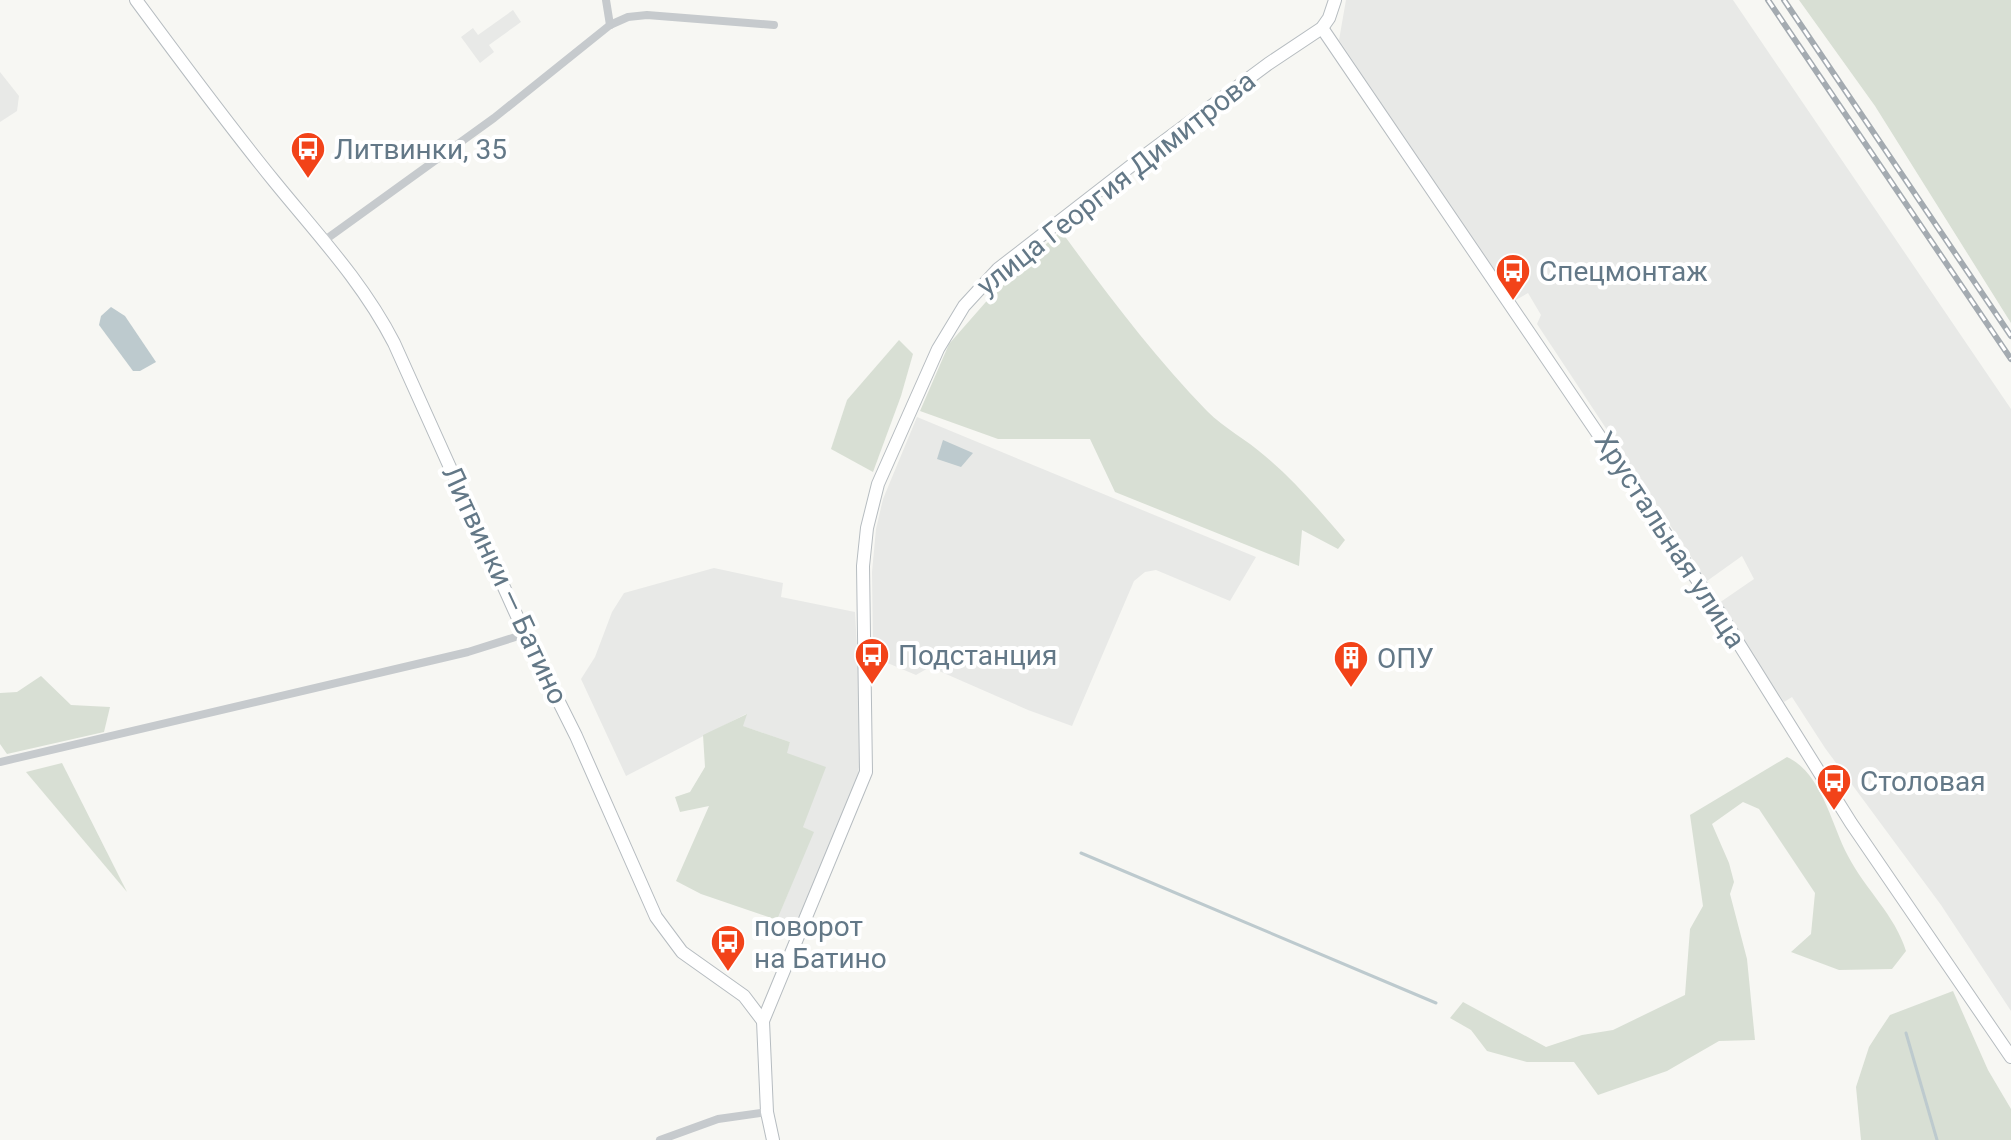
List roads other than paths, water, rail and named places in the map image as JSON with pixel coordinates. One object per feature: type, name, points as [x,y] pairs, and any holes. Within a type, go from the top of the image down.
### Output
[{"type":"street","name":"Литвинки — Батино","points":[[136,0],[244,143],[367,295],[394,343],[661,926],[682,952],[749,1001],[763,1021]]},
{"type":"street","points":[[606,0],[610,25]]},
{"type":"street","points":[[1322,28],[1335,0]]},
{"type":"street","points":[[325,240],[494,118],[610,25],[628,17],[647,15],[774,25]]},
{"type":"street","name":"улица Георгия Димитрова","points":[[773,1140],[767,1112],[763,1021],[866,772],[863,566],[867,528],[878,484],[947,331],[977,291],[1005,263],[1220,99],[1322,28]]},
{"type":"street","name":"Хрустальная улица","points":[[1322,28],[1714,604],[1851,823],[2011,1057]]},
{"type":"street","points":[[0,762],[468,652],[525,634]]},
{"type":"street","points":[[660,1140],[718,1119],[767,1112]]},
{"type":"waterway","points":[[1081,853],[1436,1003]]},
{"type":"waterway","points":[[1906,1033],[1937,1140]]},
{"type":"railway","points":[[1768,0],[2011,359]]},
{"type":"railway","points":[[1784,0],[2011,336]]},
{"type":"place","name":"Литвинки, 35","points":[[308,180]]},
{"type":"place","name":"Спецмонтаж","points":[[1513,302]]},
{"type":"place","name":"Подстанция","points":[[872,686]]},
{"type":"place","name":"ОПУ","points":[[1351,689]]},
{"type":"place","name":"Столовая","points":[[1834,812]]},
{"type":"place","name":"поворот на Батино","points":[[728,973]]}]
